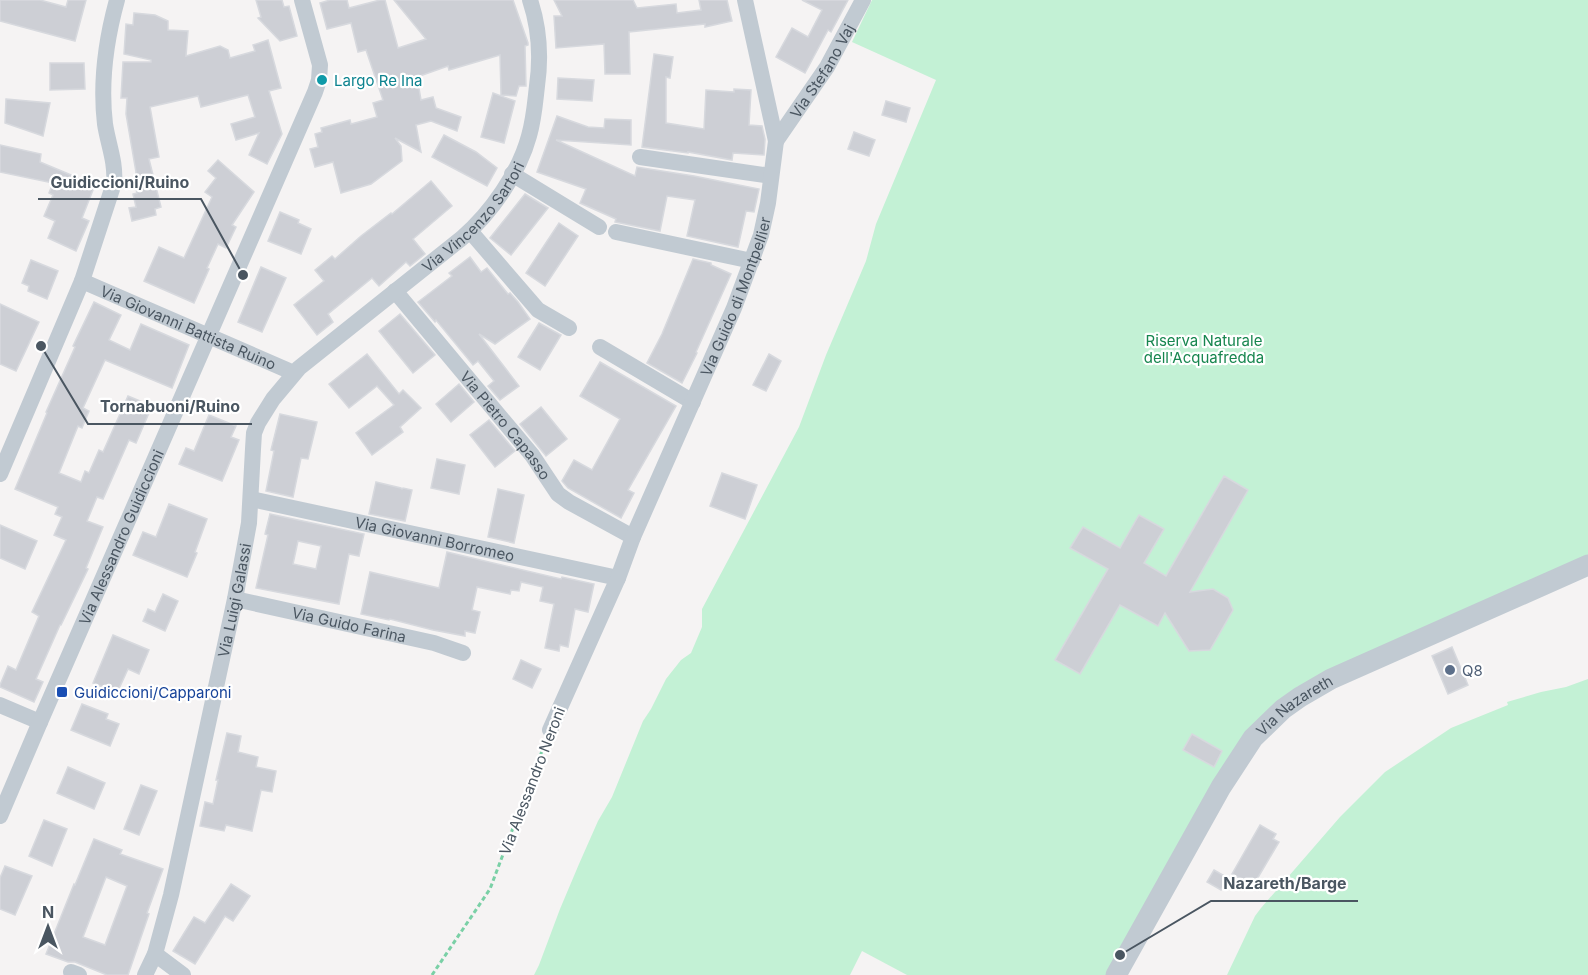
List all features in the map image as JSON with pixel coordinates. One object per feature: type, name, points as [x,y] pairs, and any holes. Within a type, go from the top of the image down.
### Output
[{"type":"street","points":[[0,474],[82,281],[114,183],[114,163],[105,124],[104,73],[109,32],[117,0]]},
{"type":"street","name":"Via Alessandro Guidiccioni","points":[[0,816],[319,80],[320,65],[302,0]]},
{"type":"street","name":"Via Vincenzo Sartori","points":[[294,373],[470,231],[497,201],[529,138],[535,104],[539,58],[536,21],[530,0]]},
{"type":"street","name":"Via Guido di Montpellier","points":[[618,578],[633,537],[734,308],[764,223],[776,141],[745,0]]},
{"type":"street","name":"Via Stefano Vaj","points":[[776,141],[827,67],[863,0]]},
{"type":"street","points":[[640,157],[771,176]]},
{"type":"street","points":[[512,174],[599,227]]},
{"type":"street","points":[[470,231],[538,310],[570,328]]},
{"type":"street","points":[[616,232],[752,261]]},
{"type":"street","name":"Via Giovanni Battista Ruino","points":[[82,281],[294,373]]},
{"type":"street","name":"Via Pietro Capasso","points":[[395,291],[535,459],[558,494],[633,537]]},
{"type":"street","points":[[600,347],[693,402]]},
{"type":"street","name":"Via Luigi Galassi","points":[[145,975],[154,954],[171,895],[235,599],[249,523],[256,429],[266,409],[294,373]]},
{"type":"street","name":"Via Giovanni Borromeo","points":[[251,499],[618,578]]},
{"type":"street","name":"Via Nazareth","points":[[1116,975],[1221,787],[1253,738],[1275,716],[1331,680],[1588,565]]},
{"type":"street","name":"Via Alessandro Neroni","points":[[550,730],[618,578]]},
{"type":"street","name":"Via Guido Farina","points":[[235,599],[434,644],[464,653]]},
{"type":"street","points":[[0,705],[40,722]]},
{"type":"street","points":[[154,954],[183,975]]},
{"type":"path","name":"Via Alessandro Neroni","points":[[432,975],[490,889],[550,730]]},
{"type":"green space","name":"Riserva Naturale dell'Acquafredda","points":[[872,0],[1588,0],[1588,559],[1297,687],[1108,975],[907,975],[862,951],[850,975],[534,975],[579,864],[598,821],[612,797],[643,721],[666,679],[681,660],[691,653],[702,627],[702,609],[799,427],[826,355],[866,261],[876,224],[936,80],[852,42]]},
{"type":"green space","points":[[1588,679],[1588,975],[1227,975],[1261,908],[1340,817],[1385,772],[1451,728],[1508,705],[1507,702]]},
{"type":"building","points":[[0,0],[40,0],[66,7],[68,0],[86,0],[75,41],[0,21]]},
{"type":"building","points":[[256,0],[282,0],[284,7],[289,6],[297,36],[280,41],[258,18],[261,17]]},
{"type":"building","points":[[330,0],[347,0],[349,8],[385,0],[398,48],[426,39],[394,0],[513,0],[528,43],[525,46],[526,86],[519,86],[516,96],[501,95],[500,55],[449,70],[448,66],[417,77],[421,100],[433,97],[436,108],[461,117],[457,131],[431,121],[416,125],[421,152],[395,138],[401,146],[402,161],[371,184],[341,193],[333,162],[315,167],[310,149],[318,147],[315,134],[322,132],[321,128],[350,120],[351,124],[377,117],[373,103],[383,100],[366,50],[358,52],[351,23],[327,29],[320,3]]},
{"type":"building","points":[[554,0],[633,0],[637,8],[676,4],[677,13],[701,10],[699,0],[727,0],[732,21],[705,27],[705,24],[629,32],[630,74],[605,74],[604,44],[556,48],[554,16],[562,16]]},
{"type":"building","points":[[802,0],[848,0],[831,32],[828,30],[805,73],[776,57],[792,28],[808,37],[822,10]]},
{"type":"building","points":[[134,13],[155,15],[168,21],[168,30],[188,31],[186,56],[220,46],[228,50],[230,58],[255,51],[253,45],[268,40],[281,88],[269,91],[282,134],[267,164],[249,155],[259,133],[236,140],[231,124],[255,117],[248,95],[201,107],[198,96],[150,107],[159,157],[149,159],[161,207],[155,209],[156,215],[132,221],[129,208],[136,207],[133,194],[137,193],[134,182],[136,172],[126,114],[127,98],[121,98],[123,62],[151,62],[151,60],[124,54],[126,24],[133,25]]},
{"type":"building","points":[[654,54],[673,57],[670,78],[666,77],[666,123],[704,129],[706,90],[734,92],[734,89],[751,90],[749,125],[762,126],[765,139],[764,155],[733,153],[732,160],[642,147]]},
{"type":"building","points":[[50,63],[84,63],[85,89],[50,90]]},
{"type":"building","points":[[558,78],[594,80],[592,101],[557,99]]},
{"type":"building","points":[[493,93],[515,101],[504,143],[481,137]]},
{"type":"building","points":[[6,99],[50,103],[43,136],[5,123]]},
{"type":"building","points":[[886,101],[910,108],[906,122],[882,115]]},
{"type":"building","points":[[557,116],[588,127],[604,128],[605,119],[631,120],[631,145],[556,140],[635,176],[637,167],[759,189],[754,212],[746,211],[738,247],[687,236],[695,200],[667,196],[660,231],[615,222],[616,219],[580,203],[586,189],[537,172]]},
{"type":"building","points":[[854,132],[875,140],[869,156],[848,149]]},
{"type":"building","points":[[444,135],[476,152],[497,168],[487,186],[432,157]]},
{"type":"building","points":[[0,145],[41,154],[40,162],[95,185],[82,218],[89,221],[76,251],[48,238],[55,221],[44,216],[53,195],[49,193],[53,183],[0,172]]},
{"type":"building","points":[[218,160],[254,192],[232,225],[236,227],[226,248],[218,244],[194,303],[144,281],[159,247],[184,258],[212,197],[205,192],[216,178],[208,171]]},
{"type":"building","points":[[431,181],[452,206],[413,239],[425,254],[410,266],[406,262],[379,286],[372,278],[328,314],[333,322],[317,335],[294,305],[324,281],[315,270],[332,256],[335,259]]},
{"type":"building","points":[[525,194],[548,208],[511,255],[490,238]]},
{"type":"building","points":[[280,212],[299,220],[298,223],[311,229],[301,254],[268,241]]},
{"type":"building","points":[[559,223],[578,236],[545,286],[526,273]]},
{"type":"building","points":[[470,257],[481,272],[487,268],[530,319],[495,344],[479,334],[519,386],[500,400],[488,386],[494,381],[478,361],[473,365],[418,302],[452,276],[449,273]]},
{"type":"building","points":[[693,259],[711,263],[731,274],[682,383],[647,363],[662,334]]},
{"type":"building","points":[[31,260],[58,271],[47,299],[28,291],[29,286],[22,283]]},
{"type":"building","points":[[261,267],[286,278],[262,332],[238,322]]},
{"type":"building","points":[[94,302],[121,315],[109,340],[130,350],[141,324],[189,345],[172,388],[105,360],[83,408],[89,411],[82,428],[78,426],[59,473],[81,482],[85,471],[89,473],[99,450],[103,452],[128,396],[152,406],[136,443],[129,440],[103,499],[97,497],[87,521],[103,527],[86,568],[88,569],[36,679],[43,682],[34,702],[0,685],[8,666],[16,670],[39,616],[32,612],[66,540],[54,535],[62,517],[55,514],[58,507],[15,489],[75,347],[73,346]]},
{"type":"building","points":[[0,304],[39,322],[16,371],[0,364]]},
{"type":"building","points":[[400,314],[435,355],[413,373],[379,331]]},
{"type":"building","points":[[539,323],[561,335],[540,370],[518,357]]},
{"type":"building","points":[[367,354],[399,394],[403,390],[421,408],[400,427],[403,432],[372,455],[356,433],[394,405],[377,386],[349,408],[329,384]]},
{"type":"building","points":[[769,354],[781,361],[766,391],[753,385]]},
{"type":"building","points":[[600,362],[676,406],[628,490],[634,493],[621,518],[568,488],[562,481],[574,460],[592,470],[620,419],[580,396]]},
{"type":"building","points":[[459,384],[474,402],[451,422],[436,404]]},
{"type":"building","points":[[541,407],[567,439],[546,456],[520,424]]},
{"type":"building","points":[[280,414],[317,422],[308,459],[301,458],[293,497],[266,491],[274,451],[271,450]]},
{"type":"building","points":[[209,415],[236,426],[231,437],[239,440],[222,481],[179,464],[186,448],[194,451]]},
{"type":"building","points":[[489,420],[515,451],[495,467],[470,435]]},
{"type":"building","points":[[437,459],[465,465],[459,494],[431,488]]},
{"type":"building","points":[[722,473],[757,485],[745,519],[710,506]]},
{"type":"building","points":[[1224,476],[1248,490],[1190,592],[1213,589],[1228,598],[1233,610],[1210,650],[1189,651],[1165,613],[1158,626],[1120,605],[1080,674],[1055,660],[1108,569],[1070,548],[1083,527],[1120,548],[1139,515],[1164,529],[1144,563],[1166,576]]},
{"type":"building","points":[[376,482],[412,490],[405,521],[369,514]]},
{"type":"building","points":[[498,489],[524,495],[514,543],[488,537]]},
{"type":"building","points":[[169,504],[207,519],[187,577],[133,555],[143,532],[156,537]]},
{"type":"building","points":[[270,514],[364,534],[359,556],[349,554],[339,604],[256,588],[268,535],[265,534]],"holes":[[[298,541],[321,546],[316,569],[293,564]]]},
{"type":"building","points":[[0,525],[37,541],[25,569],[0,558]]},
{"type":"building","points":[[447,552],[561,579],[562,577],[594,584],[588,612],[575,609],[568,647],[560,645],[559,651],[545,648],[554,604],[540,601],[543,587],[521,582],[519,591],[511,590],[510,594],[477,587],[472,610],[480,612],[475,633],[465,631],[465,636],[361,614],[370,572],[439,588]]},
{"type":"building","points":[[163,594],[178,601],[165,631],[143,621],[148,609],[155,612]]},
{"type":"building","points":[[113,635],[149,650],[139,674],[128,669],[117,693],[93,683]]},
{"type":"building","name":"Q8","points":[[1452,647],[1468,685],[1448,694],[1432,656]]},
{"type":"building","points":[[521,660],[541,669],[532,688],[513,679]]},
{"type":"building","points":[[82,704],[108,714],[106,719],[119,724],[110,746],[71,730]]},
{"type":"building","points":[[227,733],[241,736],[238,752],[258,757],[256,767],[276,771],[272,792],[261,790],[252,831],[226,825],[224,831],[200,826],[205,802],[213,804]]},
{"type":"building","points":[[1192,734],[1222,751],[1214,767],[1183,750]]},
{"type":"building","points":[[68,767],[105,783],[94,809],[57,793]]},
{"type":"building","points":[[141,785],[157,791],[139,835],[124,829]]},
{"type":"building","points":[[44,820],[67,829],[52,866],[29,856]]},
{"type":"building","points":[[1260,825],[1276,834],[1273,839],[1279,842],[1253,886],[1232,874]]},
{"type":"building","points":[[94,839],[122,850],[120,854],[163,869],[128,975],[107,975],[75,962],[68,962],[46,954]],"holes":[[[106,877],[127,886],[105,945],[83,937]]]},
{"type":"building","points":[[5,866],[32,876],[15,915],[0,909],[0,878]]},
{"type":"building","points":[[1214,870],[1228,878],[1221,890],[1207,882]]},
{"type":"building","points":[[231,884],[250,896],[233,921],[225,916],[195,964],[173,951],[194,917],[205,923]]},
{"type":"place","name":"Largo Re Ina","points":[[322,80]]},
{"type":"place","name":"Guidiccioni/Ruino","points":[[243,275]]},
{"type":"place","name":"Tornabuoni/Ruino","points":[[41,346]]},
{"type":"place","name":"Q8","points":[[1450,670]]},
{"type":"place","name":"Guidiccioni/Capparoni","points":[[62,692]]},
{"type":"place","name":"Nazareth/Barge","points":[[1120,955]]}]
